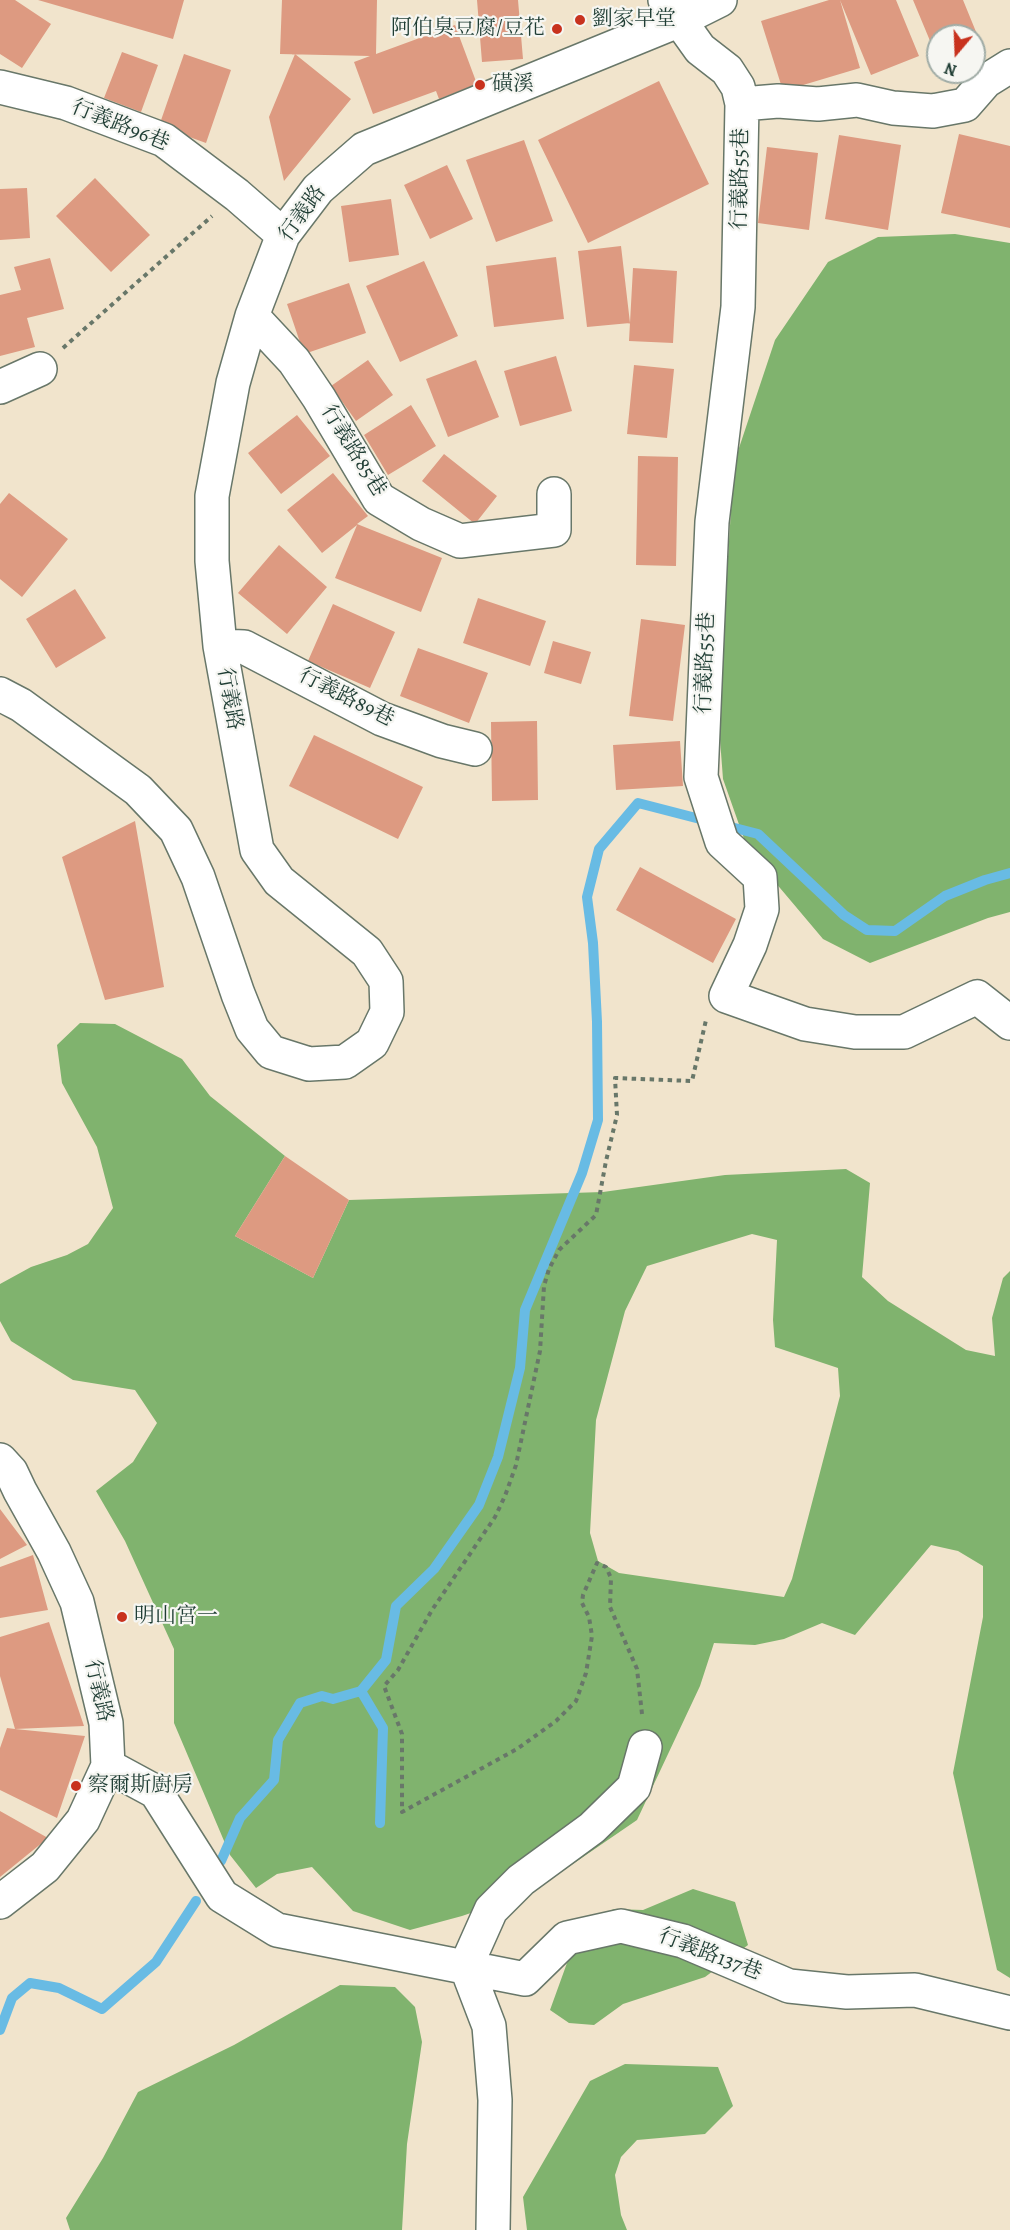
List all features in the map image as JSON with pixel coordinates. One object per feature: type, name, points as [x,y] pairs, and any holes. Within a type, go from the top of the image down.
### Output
[{"type":"street","name":"行義路","points":[[11,699],[138,790],[177,830],[198,877],[252,1029],[271,1052],[309,1064],[345,1062],[372,1043],[387,1012],[386,981],[367,952],[279,881],[257,850],[220,645],[212,561],[212,496],[233,383],[252,316],[283,235],[318,189],[364,149],[673,10],[720,0]]},
{"type":"street","name":"行義路55巷","points":[[673,10],[700,49],[727,70],[738,87],[742,104],[738,307],[712,522],[701,777],[722,842],[760,877],[762,909],[750,945],[726,996]]},
{"type":"street","points":[[742,104],[778,101],[818,104],[857,100],[893,108],[933,111],[965,105],[986,81],[1010,66]]},
{"type":"street","name":"行義路96巷","points":[[0,87],[66,103],[164,140],[237,195],[283,235]]},
{"type":"street","name":"行義路85巷","points":[[252,316],[294,361],[380,499],[421,525],[460,541],[554,530],[554,494]]},
{"type":"street","points":[[0,387],[40,369]]},
{"type":"street","name":"行義路89巷","points":[[220,645],[244,647],[382,719],[442,741],[475,749]]},
{"type":"street","points":[[0,671],[11,699]]},
{"type":"street","points":[[726,996],[805,1024],[855,1032],[904,1032],[977,997],[1010,1023]]},
{"type":"street","name":"行義路","points":[[0,1460],[11,1472],[54,1552],[77,1602],[106,1723],[108,1766],[83,1820],[45,1867],[0,1902]]},
{"type":"street","points":[[493,2230],[495,2100],[489,2026],[466,1966],[491,1910],[522,1880],[592,1828],[634,1787],[645,1747]]},
{"type":"street","name":"行義路137巷","points":[[108,1766],[156,1792],[222,1896],[277,1930],[525,1979],[567,1938],[621,1926],[683,1941],[789,1986],[847,1992],[915,1990],[1010,2013]]},
{"type":"path","points":[[40,369],[237,195]]},
{"type":"path","points":[[645,1747],[637,1669],[610,1607],[611,1578],[606,1567],[597,1563],[583,1595],[582,1603],[589,1617],[592,1636],[586,1673],[576,1701],[556,1721],[517,1749],[402,1812],[402,1734],[384,1686],[398,1670],[432,1610],[495,1516],[505,1496],[516,1465],[540,1351],[544,1286],[549,1269],[559,1250],[596,1215],[617,1115],[615,1078],[692,1081],[704,1022],[726,996]]},
{"type":"green space","points":[[955,234],[1010,243],[1010,912],[988,918],[870,963],[823,939],[748,850],[723,779],[718,713],[734,463],[775,340],[828,262],[878,237]]},
{"type":"green space","points":[[80,1023],[115,1024],[182,1059],[210,1096],[285,1156],[235,1236],[313,1278],[349,1200],[603,1192],[725,1175],[846,1169],[870,1183],[862,1277],[888,1301],[966,1350],[995,1356],[992,1318],[1003,1278],[1010,1271],[1010,1978],[997,1970],[953,1773],[983,1617],[983,1566],[958,1551],[931,1545],[855,1635],[822,1623],[784,1639],[755,1645],[714,1643],[700,1686],[637,1820],[532,1892],[462,1916],[410,1930],[353,1911],[312,1867],[277,1874],[256,1888],[230,1855],[174,1723],[174,1649],[125,1541],[96,1491],[133,1462],[157,1423],[135,1390],[73,1380],[11,1341],[0,1321],[0,1284],[31,1267],[67,1255],[88,1244],[113,1208],[97,1147],[62,1083],[57,1045]],"holes":[[[752,1234],[777,1240],[773,1320],[775,1347],[838,1368],[840,1396],[792,1579],[784,1597],[619,1573],[598,1561],[590,1533],[596,1420],[625,1311],[647,1266]]]},
{"type":"green space","points":[[693,1889],[735,1902],[748,1945],[705,1977],[623,2004],[594,2025],[569,2023],[550,2010],[567,1963],[588,1921],[614,1909],[643,1910]]},
{"type":"green space","points":[[340,1985],[395,1987],[415,2007],[422,2042],[407,2144],[402,2230],[70,2230],[66,2218],[103,2158],[138,2092],[234,2045]]},
{"type":"green space","points":[[625,2064],[718,2067],[733,2106],[705,2134],[637,2140],[621,2157],[615,2175],[621,2215],[627,2230],[527,2230],[523,2197],[590,2081]]},
{"type":"building","points":[[0,0],[15,0],[51,24],[22,68],[0,54]]},
{"type":"building","points":[[38,0],[184,0],[173,39]]},
{"type":"building","points":[[282,0],[377,0],[376,54],[455,25],[477,84],[439,99],[436,91],[373,114],[354,62],[370,56],[280,54]]},
{"type":"building","points":[[477,0],[518,0],[523,59],[482,62]]},
{"type":"building","points":[[829,0],[840,0],[860,68],[783,91],[761,21]]},
{"type":"building","points":[[840,0],[896,0],[919,56],[871,75]]},
{"type":"building","points":[[913,0],[963,0],[973,24],[926,24],[926,31]]},
{"type":"building","points":[[122,52],[158,65],[141,112],[104,98]]},
{"type":"building","points":[[184,54],[231,70],[206,143],[159,126]]},
{"type":"building","points":[[295,54],[351,99],[284,181],[269,117]]},
{"type":"building","points":[[659,81],[709,184],[588,243],[538,140]]},
{"type":"building","points":[[959,134],[1010,146],[1010,228],[941,213]]},
{"type":"building","points":[[839,135],[901,145],[888,230],[825,219]]},
{"type":"building","points":[[524,140],[553,221],[496,242],[466,160]]},
{"type":"building","points":[[767,147],[818,153],[809,230],[758,223]]},
{"type":"building","points":[[447,165],[473,219],[430,239],[404,185]]},
{"type":"building","points":[[95,178],[150,235],[111,272],[56,216]]},
{"type":"building","points":[[27,188],[30,238],[0,240],[0,189]]},
{"type":"building","points":[[391,199],[399,255],[349,262],[341,206]]},
{"type":"building","points":[[621,246],[630,323],[587,327],[578,251]]},
{"type":"building","points":[[556,257],[564,319],[494,327],[486,266]]},
{"type":"building","points":[[50,258],[64,309],[27,318],[35,347],[0,356],[0,295],[21,290],[14,267]]},
{"type":"building","points":[[424,261],[458,336],[400,362],[366,286]]},
{"type":"building","points":[[633,268],[677,271],[673,343],[629,341]]},
{"type":"building","points":[[349,283],[366,333],[304,354],[287,304]]},
{"type":"building","points":[[556,356],[572,411],[520,426],[504,371]]},
{"type":"building","points":[[368,360],[393,395],[356,421],[331,386]]},
{"type":"building","points":[[476,360],[499,417],[448,437],[426,379]]},
{"type":"building","points":[[634,365],[674,369],[667,438],[627,434]]},
{"type":"building","points":[[411,405],[436,446],[388,475],[364,435]]},
{"type":"building","points":[[297,415],[330,456],[281,494],[248,453]]},
{"type":"building","points":[[444,454],[497,496],[475,524],[422,481]]},
{"type":"building","points":[[638,456],[678,457],[676,566],[636,565]]},
{"type":"building","points":[[333,473],[368,516],[357,524],[442,558],[421,612],[335,578],[357,525],[322,553],[287,510]]},
{"type":"building","points":[[9,493],[68,539],[22,597],[0,579],[0,504]]},
{"type":"building","points":[[279,545],[327,587],[287,634],[238,593]]},
{"type":"building","points":[[75,589],[106,638],[56,668],[26,619]]},
{"type":"building","points":[[478,598],[546,621],[530,666],[463,643]]},
{"type":"building","points":[[333,604],[395,632],[370,688],[308,661]]},
{"type":"building","points":[[641,619],[685,625],[673,721],[629,716]]},
{"type":"building","points":[[553,641],[591,652],[581,684],[544,673]]},
{"type":"building","points":[[418,648],[488,673],[469,723],[400,696]]},
{"type":"building","points":[[537,721],[538,800],[492,801],[491,722]]},
{"type":"building","points":[[314,735],[423,787],[398,839],[289,786]]},
{"type":"building","points":[[680,741],[683,786],[616,790],[613,745]]},
{"type":"building","points":[[135,821],[164,987],[105,1000],[62,857]]},
{"type":"building","points":[[640,867],[736,919],[713,963],[616,910]]},
{"type":"building","points":[[285,1156],[349,1200],[313,1278],[235,1236]]},
{"type":"building","points":[[0,1509],[27,1545],[0,1559]]},
{"type":"building","points":[[33,1555],[48,1610],[0,1618],[0,1567]]},
{"type":"building","points":[[49,1622],[84,1726],[15,1729],[0,1676],[0,1637]]},
{"type":"building","points":[[7,1728],[85,1736],[57,1818],[0,1790],[0,1748]]},
{"type":"building","points":[[0,1811],[48,1838],[0,1877]]},
{"type":"waterway","points":[[221,1861],[240,1818],[274,1780],[278,1740],[300,1703],[322,1696],[333,1699],[361,1691],[386,1660],[396,1606],[434,1569],[479,1505],[498,1457],[520,1368],[525,1310],[582,1173],[598,1120],[597,1022],[593,943],[587,897],[599,849],[638,803],[758,834],[844,915],[867,930],[895,931],[945,896],[1010,873]]},
{"type":"waterway","points":[[361,1691],[383,1728],[380,1823]]},
{"type":"waterway","points":[[0,2030],[12,1998],[30,1983],[59,1988],[102,2009],[156,1962],[196,1901]]},
{"type":"place","name":"劉家早堂","points":[[580,20]]},
{"type":"place","name":"阿伯臭豆腐/豆花","points":[[557,29]]},
{"type":"place","name":"磺溪","points":[[480,85]]},
{"type":"place","name":"明山宮一","points":[[122,1617]]},
{"type":"place","name":"察爾斯廚房","points":[[76,1786]]}]
